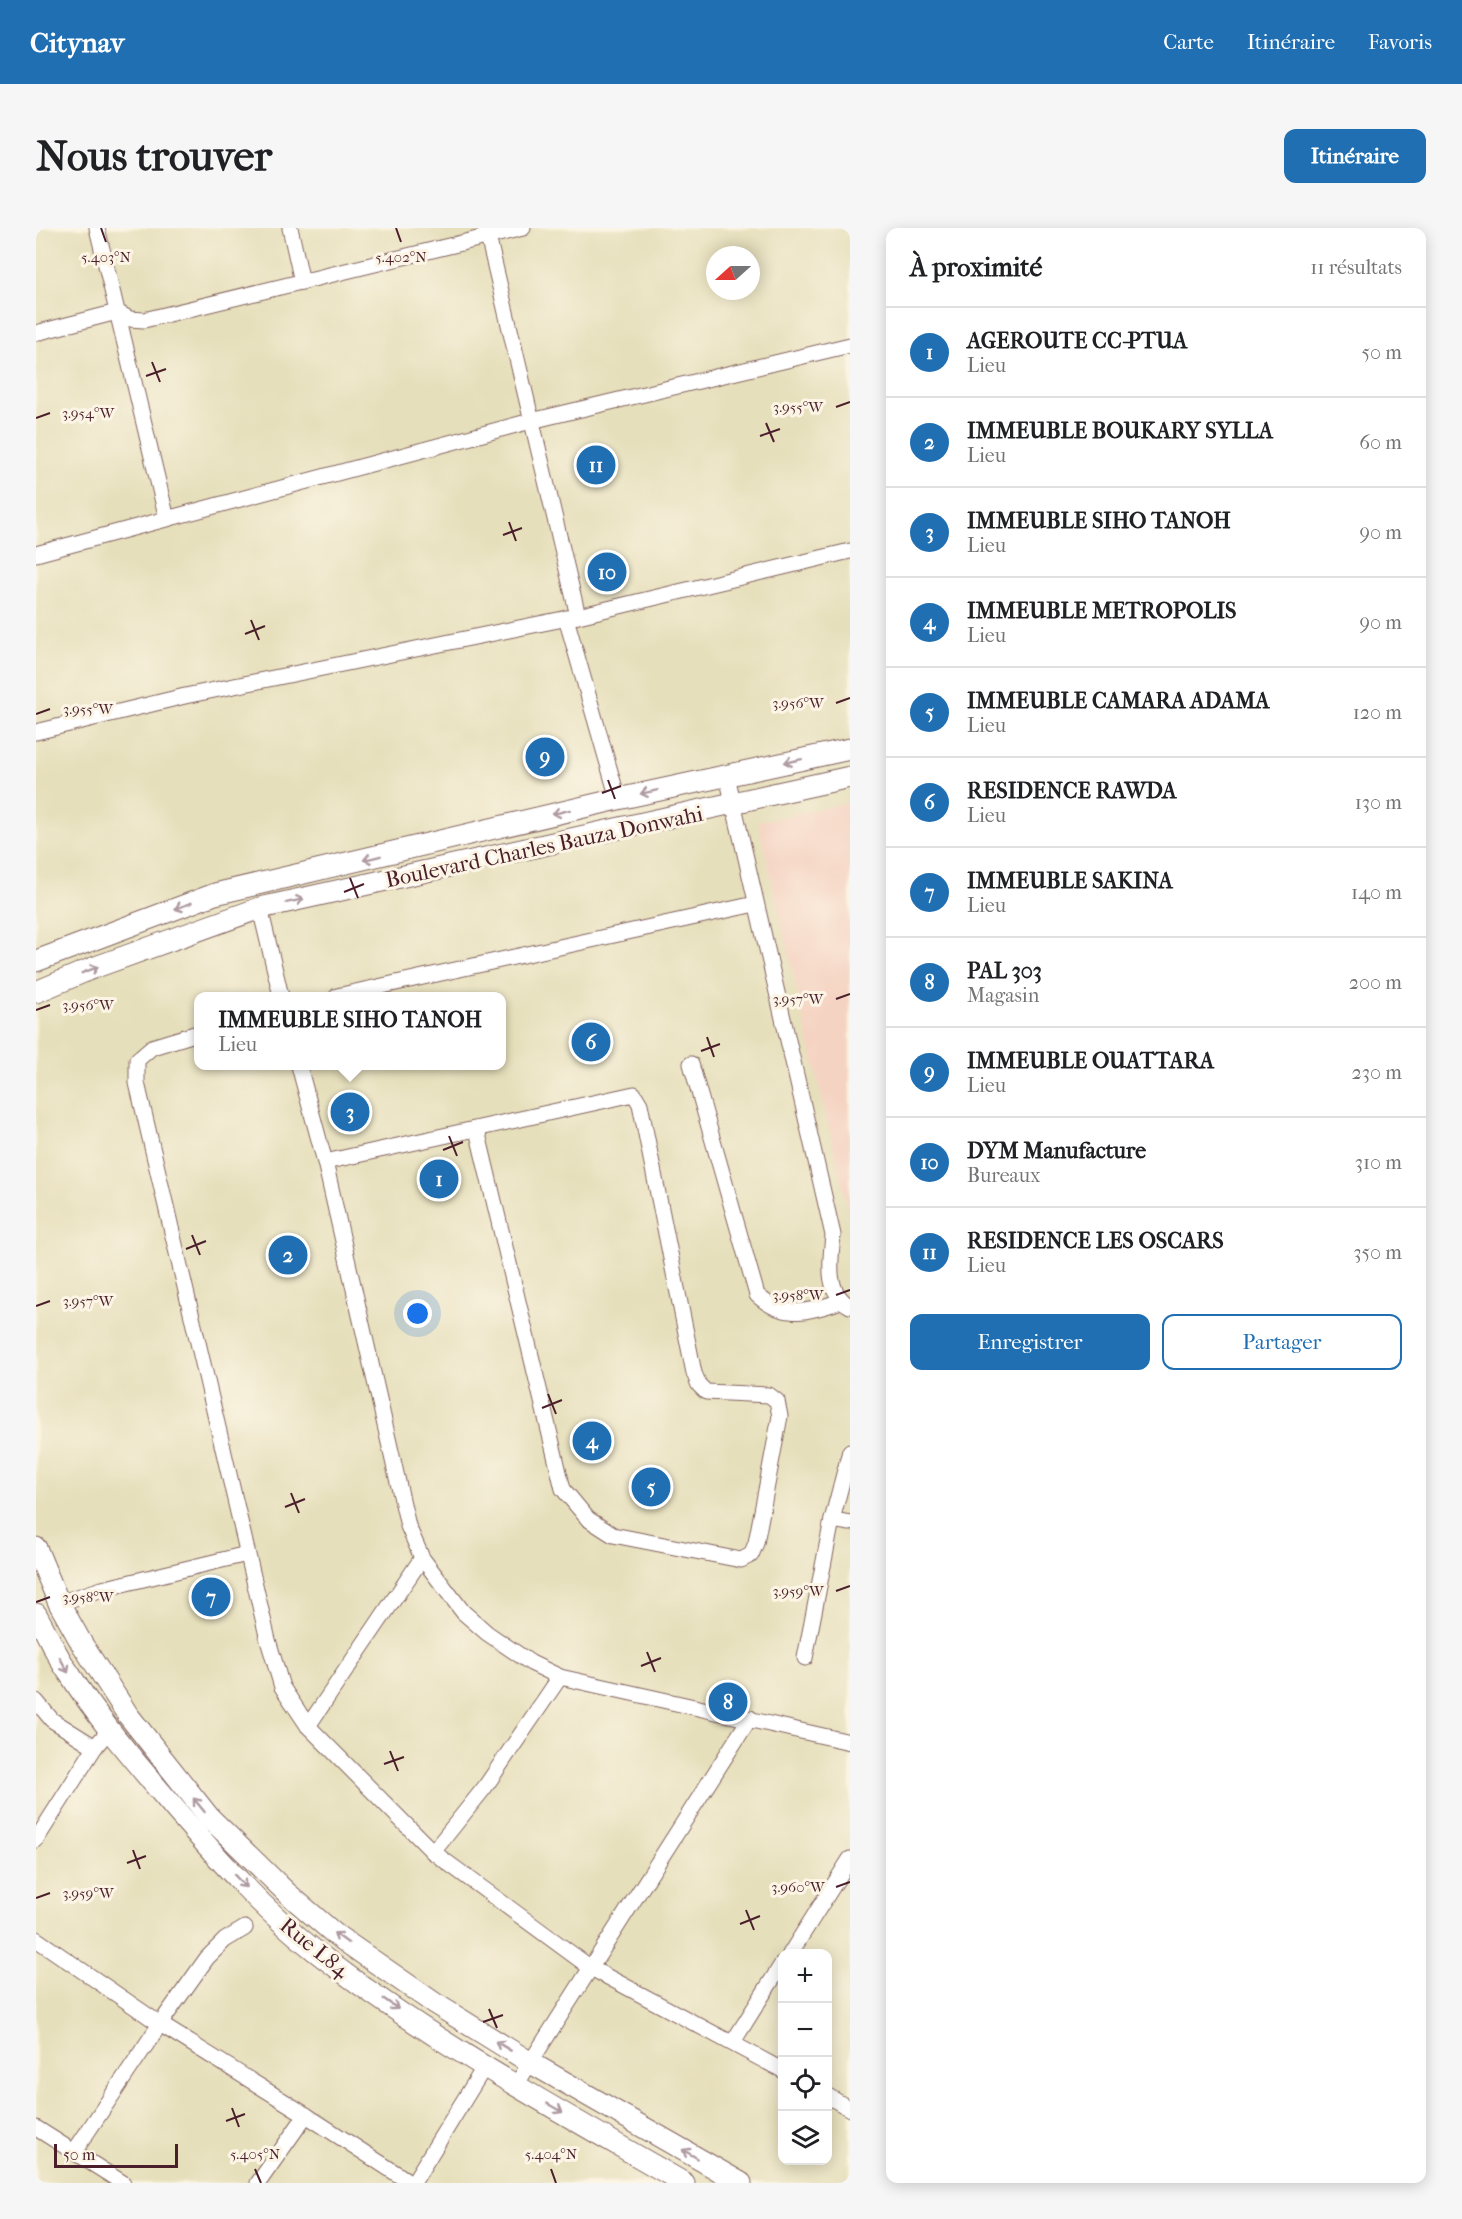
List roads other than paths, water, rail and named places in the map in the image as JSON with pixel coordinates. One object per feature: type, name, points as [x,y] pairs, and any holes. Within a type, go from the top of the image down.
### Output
[{"type":"main road","name":"Boulevard Charles Bauza Donwahi","points":[[36,961],[215,894],[618,799],[850,749]]},
{"type":"main road","name":"Boulevard Charles Bauza Donwahi","points":[[36,992],[93,968],[260,908],[850,777]]},
{"type":"main road","points":[[36,1548],[59,1603],[82,1644],[128,1715],[209,1816],[287,1893],[336,1935],[424,1997],[531,2063],[741,2183]]},
{"type":"main road","name":"Rue L84","points":[[36,1614],[68,1672],[109,1730],[200,1838],[264,1906],[318,1953],[416,2022],[516,2085],[684,2183]]},
{"type":"street","points":[[97,228],[167,519]]},
{"type":"street","points":[[290,228],[302,282]]},
{"type":"street","points":[[36,333],[117,312],[130,319],[144,320],[302,282],[487,232],[524,228]]},
{"type":"street","points":[[487,232],[531,421],[572,617],[618,799]]},
{"type":"street","points":[[36,554],[531,421],[850,345]]},
{"type":"street","points":[[36,732],[185,696],[572,617],[850,551]]},
{"type":"street","points":[[691,1064],[757,1295],[764,1302],[791,1311],[810,1311],[845,1303],[833,1287],[830,1272],[833,1235],[727,776]]},
{"type":"street","points":[[356,992],[755,904]]},
{"type":"street","points":[[260,908],[280,992]]},
{"type":"street","points":[[194,1034],[152,1047],[137,1060],[137,1083],[268,1640],[282,1687],[308,1726],[433,1852],[591,1968],[778,2067]]},
{"type":"street","points":[[300,1070],[325,1162],[408,1526],[422,1558],[463,1612],[487,1633],[531,1663],[560,1677],[850,1742]]},
{"type":"street","points":[[325,1162],[634,1094],[640,1104],[694,1373],[699,1385],[706,1392],[769,1395],[777,1401],[780,1416],[756,1543],[751,1555],[741,1560],[613,1535],[588,1519],[562,1489],[477,1130]]},
{"type":"street","points":[[805,1658],[832,1520],[850,1451]]},
{"type":"street","points":[[832,1520],[850,1523]]},
{"type":"street","points":[[59,1603],[102,1588],[248,1554]]},
{"type":"street","points":[[308,1726],[422,1558]]},
{"type":"street","points":[[433,1852],[485,1787],[560,1677]]},
{"type":"street","points":[[36,1701],[52,1720],[95,1747]]},
{"type":"street","points":[[516,2085],[750,1718]]},
{"type":"street","points":[[36,1840],[95,1747],[109,1730]]},
{"type":"street","points":[[792,1949],[850,1859]]},
{"type":"street","points":[[74,2152],[207,1958],[225,1940],[245,1928]]},
{"type":"street","points":[[36,1939],[160,2024],[412,2183],[486,2066]]},
{"type":"street","points":[[733,2042],[778,1972]]},
{"type":"street","points":[[832,2098],[850,2109]]},
{"type":"street","points":[[258,2183],[306,2115]]},
{"type":"street","points":[[36,2128],[123,2183]]},
{"type":"place","name":"RESIDENCE LES OSCARS","points":[[596,465]]},
{"type":"place","name":"DYM Manufacture","points":[[607,572]]},
{"type":"place","name":"IMMEUBLE OUATTARA","points":[[545,757]]},
{"type":"place","name":"RESIDENCE RAWDA","points":[[591,1042]]},
{"type":"place","name":"IMMEUBLE SIHO TANOH","points":[[350,1112]]},
{"type":"place","name":"AGEROUTE CC-PTUA","points":[[439,1179]]},
{"type":"place","name":"IMMEUBLE BOUKARY SYLLA","points":[[288,1255]]},
{"type":"place","name":"IMMEUBLE METROPOLIS","points":[[592,1441]]},
{"type":"place","name":"IMMEUBLE CAMARA ADAMA","points":[[651,1487]]},
{"type":"place","name":"IMMEUBLE SAKINA","points":[[211,1597]]},
{"type":"place","name":"PAL 303","points":[[728,1702]]}]
